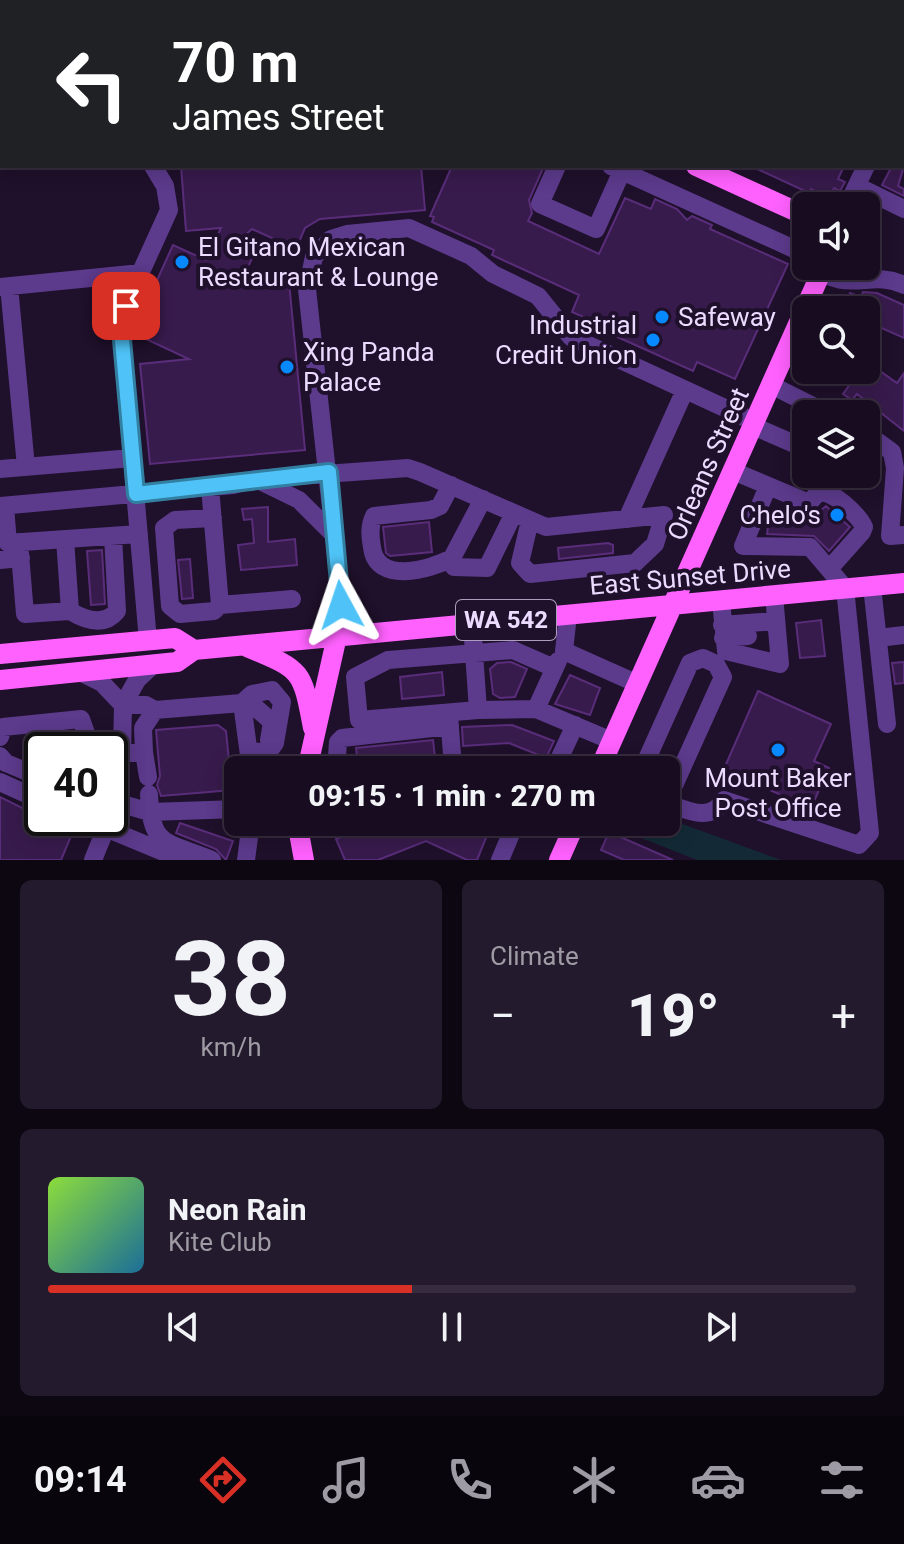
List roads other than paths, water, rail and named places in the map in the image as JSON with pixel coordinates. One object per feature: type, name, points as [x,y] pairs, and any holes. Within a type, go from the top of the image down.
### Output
[{"type":"main road","points":[[700,168],[792,210]]},
{"type":"main road","name":"Orleans Street","points":[[605,756],[771,385],[811,280]]},
{"type":"main road","name":"East Sunset Drive","points":[[0,680],[177,662],[194,650],[904,583]]},
{"type":"main road","points":[[310,756],[337,636]]},
{"type":"main road","name":"East Sunset Drive","points":[[0,654],[175,638],[194,650]]},
{"type":"main road","points":[[243,645],[285,663],[298,673],[306,688],[314,736]]},
{"type":"main road","points":[[300,836],[304,860]]},
{"type":"main road","points":[[559,860],[570,836]]},
{"type":"street","points":[[148,641],[120,318],[169,210],[165,186],[154,168]]},
{"type":"street","points":[[556,168],[540,204],[596,229],[617,168],[792,248]]},
{"type":"street","points":[[854,192],[865,168]]},
{"type":"street","points":[[857,186],[904,209]]},
{"type":"street","points":[[337,636],[341,605],[307,289],[314,257],[325,244],[340,235],[412,229],[471,256],[491,273],[538,296],[571,337],[792,442]]},
{"type":"street","points":[[26,467],[4,286],[141,273]]},
{"type":"street","points":[[880,279],[904,285]]},
{"type":"street","points":[[842,280],[850,284],[873,280]]},
{"type":"street","points":[[771,385],[801,400]]},
{"type":"street","points":[[627,519],[685,390]]},
{"type":"street","points":[[880,443],[892,452],[895,468],[890,536],[904,535]]},
{"type":"street","points":[[0,469],[132,458]]},
{"type":"street","points":[[113,536],[118,603],[115,614],[92,621],[70,611],[25,614],[3,506],[210,487],[329,472],[408,468],[451,485],[522,516],[546,527],[664,515],[655,544],[635,563],[530,574],[520,563],[522,516]]},
{"type":"street","points":[[733,471],[809,503],[818,493],[825,492],[854,511],[864,527],[829,569]]},
{"type":"street","points":[[256,479],[299,500],[335,536]]},
{"type":"street","points":[[451,485],[440,506],[374,516],[370,531],[373,554],[380,567],[389,571],[435,567],[452,558],[483,499]]},
{"type":"street","points":[[680,808],[696,814],[707,813],[718,809],[724,800],[859,845],[870,833],[845,588],[810,547],[743,546],[768,486]]},
{"type":"street","points":[[210,487],[220,605]]},
{"type":"street","points":[[452,558],[454,567],[487,568],[522,516]]},
{"type":"street","points":[[213,518],[175,520],[164,528],[170,606],[180,614],[214,611],[220,605],[292,599]]},
{"type":"street","points":[[12,542],[139,534]]},
{"type":"street","points":[[65,539],[70,611]]},
{"type":"street","points":[[0,560],[12,542]]},
{"type":"street","points":[[872,586],[887,724]]},
{"type":"street","points":[[721,601],[726,651],[780,664],[765,631],[774,595]]},
{"type":"street","points":[[536,709],[564,651],[568,615]]},
{"type":"street","points":[[472,624],[478,710]]},
{"type":"street","points":[[722,631],[765,631]]},
{"type":"street","points":[[722,631],[765,631]]},
{"type":"street","points":[[878,638],[904,635]]},
{"type":"street","points":[[449,720],[359,720],[355,677],[388,660],[513,650],[554,668]]},
{"type":"street","points":[[564,651],[638,684]]},
{"type":"street","points":[[648,756],[652,746],[650,722],[659,706],[676,695],[690,663],[703,658],[716,664],[723,677],[680,772]]},
{"type":"street","points":[[119,732],[123,705],[137,680],[153,665]]},
{"type":"street","points":[[80,672],[102,683],[123,705],[146,705],[155,710],[242,705],[252,694],[272,690],[282,702],[275,743],[270,750],[249,756],[242,705]]},
{"type":"street","points":[[337,756],[338,742],[342,738],[449,720],[478,710],[536,709],[612,741]]},
{"type":"street","points":[[155,710],[143,728],[151,828],[162,840],[212,860]]},
{"type":"street","points":[[2,732],[81,719],[86,732]]},
{"type":"street","points":[[445,756],[449,720]]},
{"type":"street","points":[[561,756],[575,725]]},
{"type":"street","points":[[128,753],[144,752]]},
{"type":"street","points":[[0,756],[6,763],[24,770]]},
{"type":"street","points":[[0,782],[24,793]]},
{"type":"street","points":[[128,806],[149,794],[224,807]]},
{"type":"street","points":[[128,828],[183,860]]},
{"type":"street","points":[[93,860],[102,836]]},
{"type":"street","points":[[246,860],[249,836]]},
{"type":"street","points":[[500,860],[510,836]]},
{"type":"place","name":"El Gitano Mexican Restaurant & Lounge","points":[[182,262]]},
{"type":"place","name":"Safeway","points":[[662,317]]},
{"type":"place","name":"Industrial Credit Union","points":[[653,340]]},
{"type":"place","name":"Xing Panda Palace","points":[[287,367]]},
{"type":"place","name":"Chelo's","points":[[837,515]]},
{"type":"place","name":"Mount Baker Post Office","points":[[778,750]]}]
